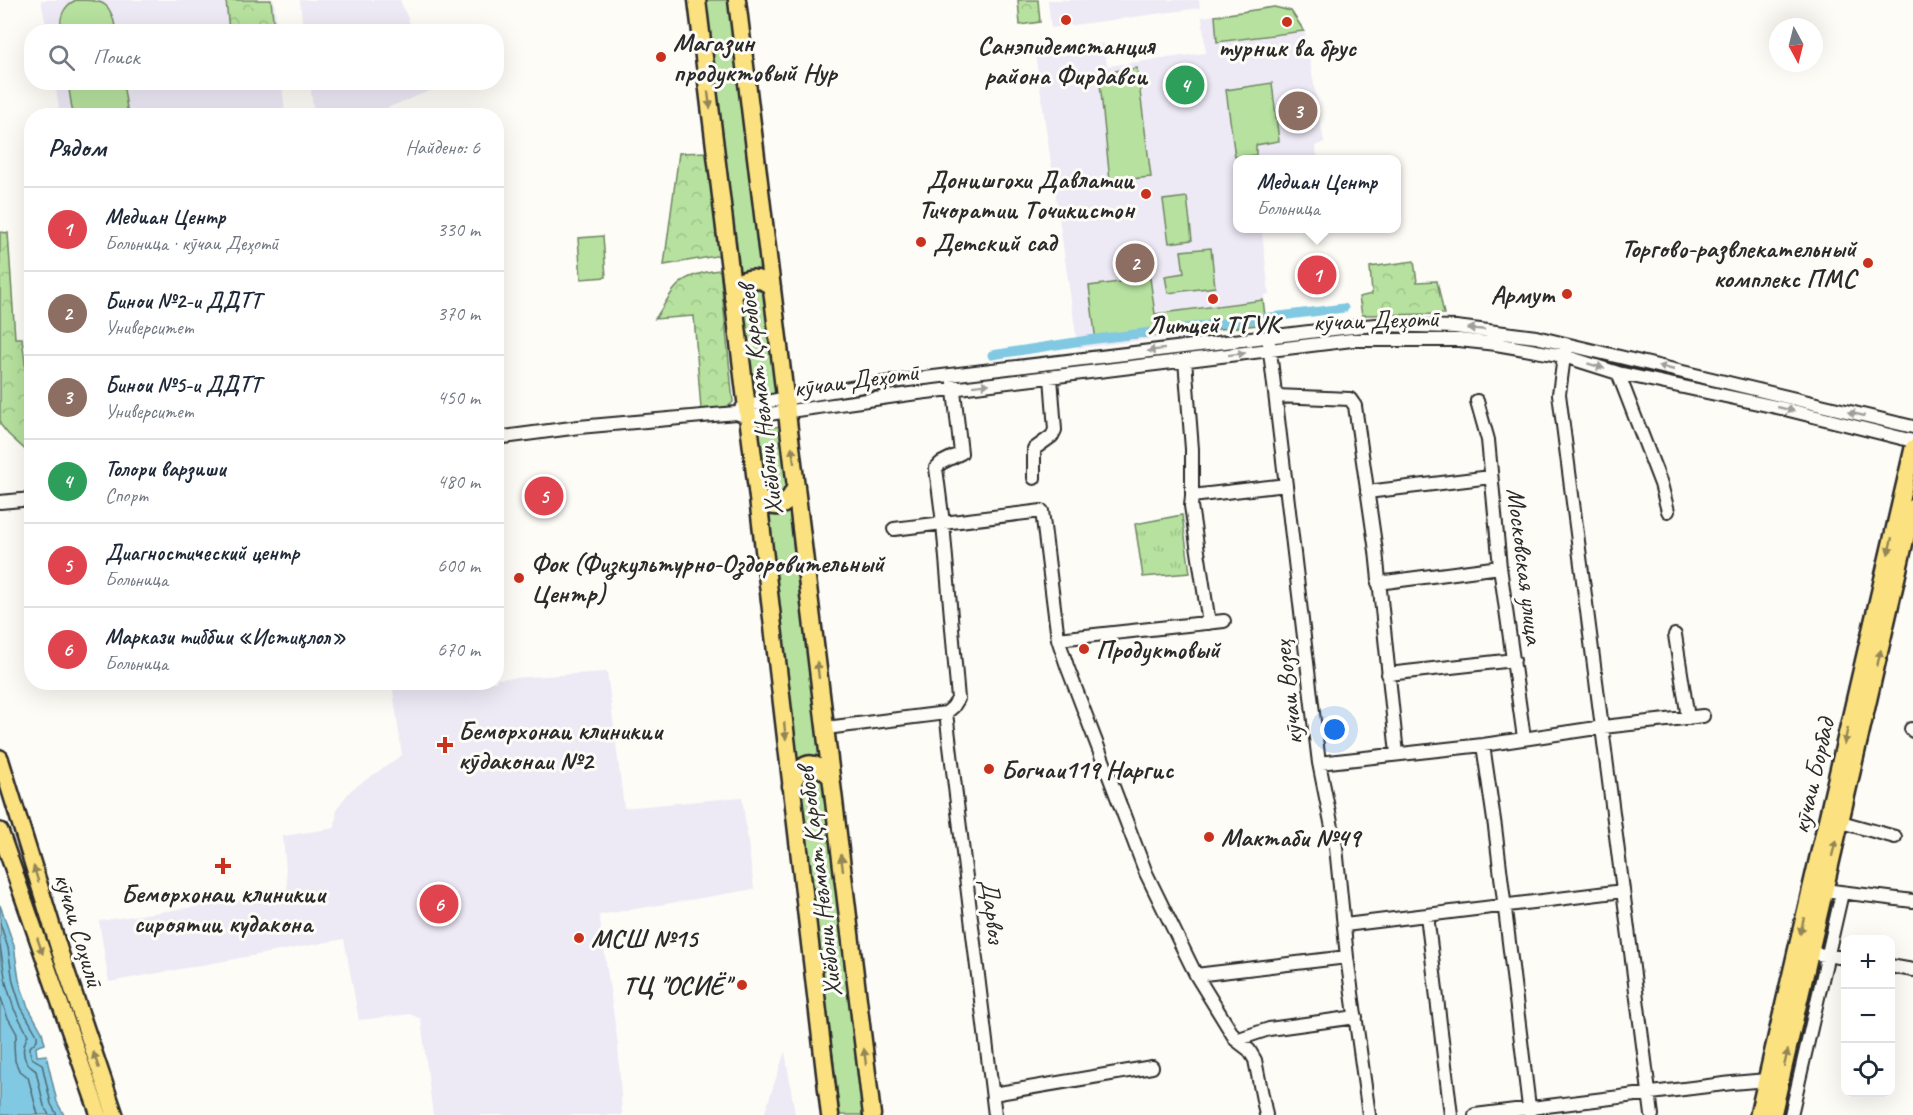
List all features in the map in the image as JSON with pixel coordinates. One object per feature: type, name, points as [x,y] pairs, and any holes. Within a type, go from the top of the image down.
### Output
[{"type":"highway","name":"Хиёбони Неъмат Қаробоев","points":[[697,0],[733,297],[743,412],[758,498],[830,1115]]},
{"type":"highway","name":"Хиёбони Неъмат Қаробоев","points":[[737,0],[872,1115]]},
{"type":"highway","points":[[733,297],[739,282],[750,277],[760,279],[772,287]]},
{"type":"highway","points":[[758,498],[775,507],[781,506],[789,501],[796,486]]},
{"type":"highway","points":[[791,786],[799,770],[806,764],[821,767],[831,777]]},
{"type":"main road","name":"кӯчаи Борбад","points":[[1773,1115],[1773,1082],[1913,448]]},
{"type":"main road","name":"кӯчаи Борбад","points":[[1758,1115],[1773,1082],[1810,952],[1913,507]]},
{"type":"main road","name":"кӯчаи Соҳилӣ","points":[[0,758],[60,952],[115,1115]]},
{"type":"main road","points":[[0,831],[99,1115]]},
{"type":"street","name":"кӯчаи Деҳотӣ","points":[[786,405],[875,384],[1376,325],[1494,330],[1565,350],[1913,427]]},
{"type":"street","name":"кӯчаи Возеҳ","points":[[1269,336],[1319,763],[1336,847],[1347,957],[1369,1115]]},
{"type":"street","name":"кӯчаи Деҳотӣ","points":[[504,437],[579,427],[953,389],[1352,340],[1447,340],[1565,350],[1618,372],[1781,408],[1913,441]]},
{"type":"street","points":[[1565,350],[1559,394],[1652,1115]]},
{"type":"street","points":[[1185,360],[1192,449],[1191,506],[1209,623]]},
{"type":"street","points":[[1618,372],[1661,484],[1668,510]]},
{"type":"street","points":[[826,728],[946,712],[958,699],[936,468],[961,453],[952,375]]},
{"type":"street","points":[[1034,478],[1034,449],[1052,436],[1055,430],[1051,377]]},
{"type":"street","points":[[1276,396],[1350,399],[1354,402],[1367,492],[1397,754]]},
{"type":"street","name":"Московская улица","points":[[1477,401],[1488,440],[1500,567],[1524,738]]},
{"type":"street","points":[[1367,492],[1491,477]]},
{"type":"street","points":[[1192,496],[1286,485]]},
{"type":"street","points":[[0,502],[24,500]]},
{"type":"street","points":[[894,529],[1042,511],[1058,639],[1146,873],[1196,975],[1236,1040],[1249,1050],[1255,1060],[1266,1115]]},
{"type":"street","points":[[1378,583],[1500,567]]},
{"type":"street","points":[[1058,639],[1224,621]]},
{"type":"street","points":[[1675,635],[1688,718]]},
{"type":"street","points":[[1388,674],[1514,660]]},
{"type":"street","name":"Дарвоз","points":[[946,712],[995,1115]]},
{"type":"street","points":[[1319,763],[1483,745],[1603,727],[1703,716]]},
{"type":"street","points":[[1483,745],[1529,1112]]},
{"type":"street","points":[[1841,822],[1895,837]]},
{"type":"street","points":[[1824,890],[1913,902]]},
{"type":"street","points":[[1345,925],[1623,891]]},
{"type":"street","points":[[1791,1115],[1842,893]]},
{"type":"street","points":[[1427,915],[1451,1115]]},
{"type":"street","points":[[1810,952],[1841,958]]},
{"type":"street","points":[[1196,975],[1347,957]]},
{"type":"street","points":[[1895,967],[1913,970]]},
{"type":"street","points":[[1236,1040],[1269,1029],[1356,1017]]},
{"type":"street","points":[[993,1094],[1152,1067]]},
{"type":"street","points":[[1475,1115],[1529,1112],[1650,1093],[1773,1082]]},
{"type":"shaded area","points":[[41,0],[274,0],[276,24],[46,24]]},
{"type":"shaded area","points":[[300,0],[400,0],[410,24],[302,24]]},
{"type":"shaded area","points":[[1048,0],[1199,0],[1200,8],[1051,28]]},
{"type":"shaded area","name":"Донишгохи Давлатии Тичоратии Точикистон","points":[[1275,6],[1291,10],[1304,28],[1324,142],[1315,146],[1317,155],[1233,155],[1233,233],[1262,233],[1269,294],[1264,295],[1267,325],[1078,348],[1035,53],[1104,44],[1107,66],[1206,53],[1202,17]]},
{"type":"shaded area","points":[[56,90],[283,90],[284,108],[59,108]]},
{"type":"shaded area","points":[[311,90],[432,90],[387,108],[313,108]]},
{"type":"shaded area","points":[[607,672],[624,808],[742,797],[754,889],[599,915],[618,1045],[622,1115],[433,1115],[421,1019],[410,1014],[359,1020],[344,939],[109,982],[99,921],[288,893],[283,836],[335,828],[337,808],[351,790],[402,755],[393,690],[504,690],[504,679]]},
{"type":"shaded area","points":[[785,1051],[795,1115],[764,1115]]},
{"type":"green space","points":[[76,0],[100,2],[109,8],[115,24],[61,24],[63,13]]},
{"type":"green space","points":[[226,0],[271,0],[273,24],[228,24]]},
{"type":"green space","points":[[706,0],[729,0],[762,272],[739,275]]},
{"type":"green space","points":[[1018,0],[1038,0],[1040,22],[1020,25]]},
{"type":"green space","points":[[1274,7],[1291,11],[1304,31],[1217,42],[1215,16]]},
{"type":"green space","points":[[1137,68],[1151,177],[1110,181],[1099,73]]},
{"type":"green space","points":[[1272,83],[1279,141],[1256,145],[1256,155],[1235,155],[1226,90]]},
{"type":"green space","points":[[69,90],[124,90],[127,108],[72,108]]},
{"type":"green space","points":[[709,152],[722,255],[664,265],[679,153]]},
{"type":"green space","points":[[1187,197],[1192,240],[1169,243],[1163,200]]},
{"type":"green space","points":[[0,232],[8,233],[15,338],[22,338],[24,355],[24,449],[0,424]]},
{"type":"green space","points":[[603,236],[606,277],[581,279],[578,238]]},
{"type":"green space","points":[[1211,248],[1215,287],[1168,293],[1165,276],[1184,273],[1181,251]]},
{"type":"green space","points":[[1414,261],[1417,282],[1437,281],[1444,314],[1362,315],[1359,297],[1372,294],[1370,267]]},
{"type":"green space","points":[[720,270],[733,402],[727,408],[701,409],[694,316],[655,319],[674,290],[686,279]]},
{"type":"green space","points":[[1150,278],[1155,314],[1263,300],[1266,324],[1096,342],[1089,286]]},
{"type":"green space","points":[[755,287],[764,291],[778,394],[754,397],[741,294]]},
{"type":"green space","points":[[782,426],[789,492],[785,499],[767,498],[758,429]]},
{"type":"green space","points":[[791,507],[821,758],[808,756],[797,761],[767,510]]},
{"type":"green space","points":[[1182,515],[1190,573],[1143,577],[1135,524]]},
{"type":"green space","points":[[812,772],[824,781],[864,1115],[840,1115],[800,786],[805,774]]},
{"type":"water","points":[[0,905],[14,946],[19,980],[27,1005],[42,1032],[45,1044],[36,1047],[37,1056],[46,1055],[57,1102],[64,1115],[0,1115]]},
{"type":"waterway","points":[[992,355],[1088,340],[1344,308]]},
{"type":"place","name":"Санэпидемстанция района Фирдавси","points":[[1066,20]]},
{"type":"place","name":"турник ва брус","points":[[1287,22]]},
{"type":"place","name":"Магазин продуктовый Нур","points":[[661,57]]},
{"type":"place","name":"Толори варзиши","points":[[1185,85]]},
{"type":"place","name":"Бинои №5-и ДДТТ","points":[[1298,111]]},
{"type":"place","name":"Донишгохи Давлатии Тичоратии Точикистон","points":[[1146,194]]},
{"type":"place","name":"Детский сад","points":[[921,242]]},
{"type":"place","name":"Бинои №2-и ДДТТ","points":[[1135,263]]},
{"type":"place","name":"Торгово-развлекательный комплекс ПМС","points":[[1868,263]]},
{"type":"place","name":"Медиан Центр","points":[[1317,275]]},
{"type":"place","name":"Армут","points":[[1567,294]]},
{"type":"place","name":"Литцей ТГУК","points":[[1213,299]]},
{"type":"place","name":"Диагностический центр","points":[[544,496]]},
{"type":"place","name":"Фок (Физкультурно-Оздоровительный Центр)","points":[[519,578]]},
{"type":"place","name":"Продуктовый","points":[[1084,649]]},
{"type":"place","name":"Беморхонаи клиникии кӯдаконаи №2","points":[[445,745]]},
{"type":"place","name":"Богчаи119 Наргис","points":[[989,769]]},
{"type":"place","name":"Мактаби №49","points":[[1209,837]]},
{"type":"place","name":"Беморхонаи клиникии сироятии кудакона","points":[[223,866]]},
{"type":"place","name":"Маркази тиббии «Истиқлол»","points":[[439,904]]},
{"type":"place","name":"МСШ №15","points":[[579,938]]},
{"type":"place","name":"ТЦ \"ОСИЁ\"","points":[[742,985]]}]
